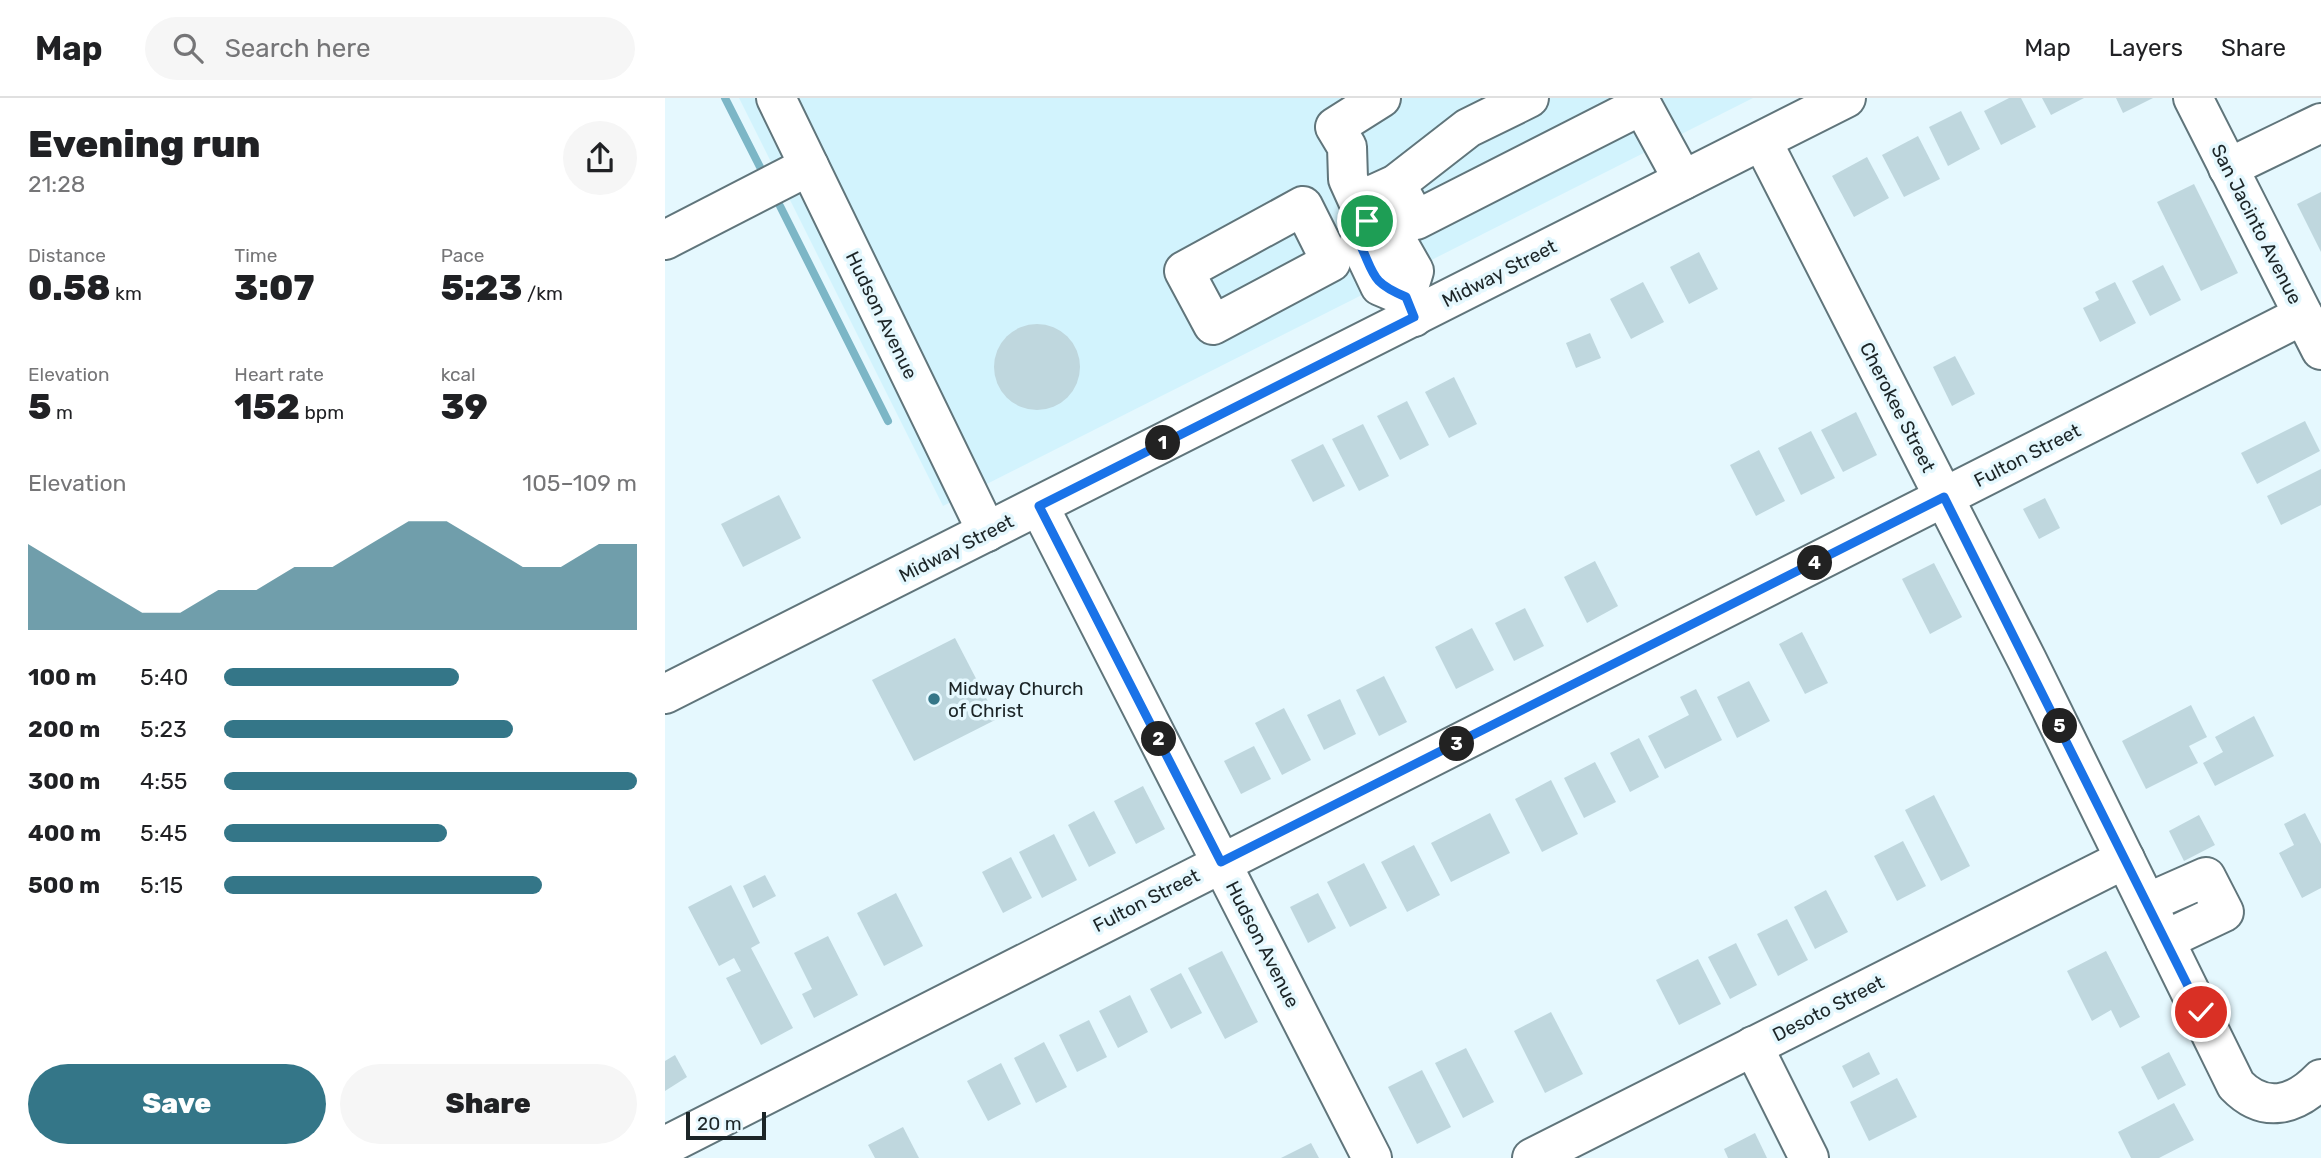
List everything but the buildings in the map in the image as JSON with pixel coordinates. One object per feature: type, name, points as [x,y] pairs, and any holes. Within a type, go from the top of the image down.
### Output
[{"type":"street","name":"Hudson Avenue","points":[[776,98],[987,532]]},
{"type":"street","points":[[1314,227],[1363,212],[1468,128],[1529,98]]},
{"type":"street","name":"Midway Street","points":[[665,694],[1039,506],[1401,288],[1683,180],[1846,98]]},
{"type":"street","name":"San Jacinto Avenue","points":[[2193,98],[2321,350]]},
{"type":"street","points":[[1369,101],[1335,127],[1347,147],[1348,179],[1363,212],[1359,242],[1401,288]]},
{"type":"street","points":[[1396,184],[1416,220],[1640,102],[1683,180]]},
{"type":"street","points":[[2228,168],[2321,123]]},
{"type":"street","name":"Cherokee Street","points":[[1762,141],[1944,497],[2236,1085],[2254,1100],[2276,1106],[2294,1101],[2321,1079]]},
{"type":"street","points":[[665,240],[809,166]]},
{"type":"street","name":"Fulton Street","points":[[665,1146],[2303,315]]},
{"type":"street","name":"Hudson Avenue","points":[[1039,506],[1372,1158]]},
{"type":"street","name":"Desoto Street","points":[[1531,1158],[2125,859]]},
{"type":"street","points":[[2147,904],[2206,877],[2224,912],[2165,940]]},
{"type":"street","points":[[1753,1046],[1809,1158]]},
{"type":"shaded area","points":[[739,98],[1753,98],[943,506]]},
{"type":"waterway","points":[[725,98],[760,167]]},
{"type":"waterway","points":[[780,206],[888,421]]},
{"type":"place","name":"Midway Church of Christ","points":[[934,699]]},
{"type":"route","points":[[1367,221],[1359,242],[1376,278],[1380,286],[1406,297],[1414,317],[1039,506],[1221,862],[1944,497],[2028,660],[2201,1012]]}]
